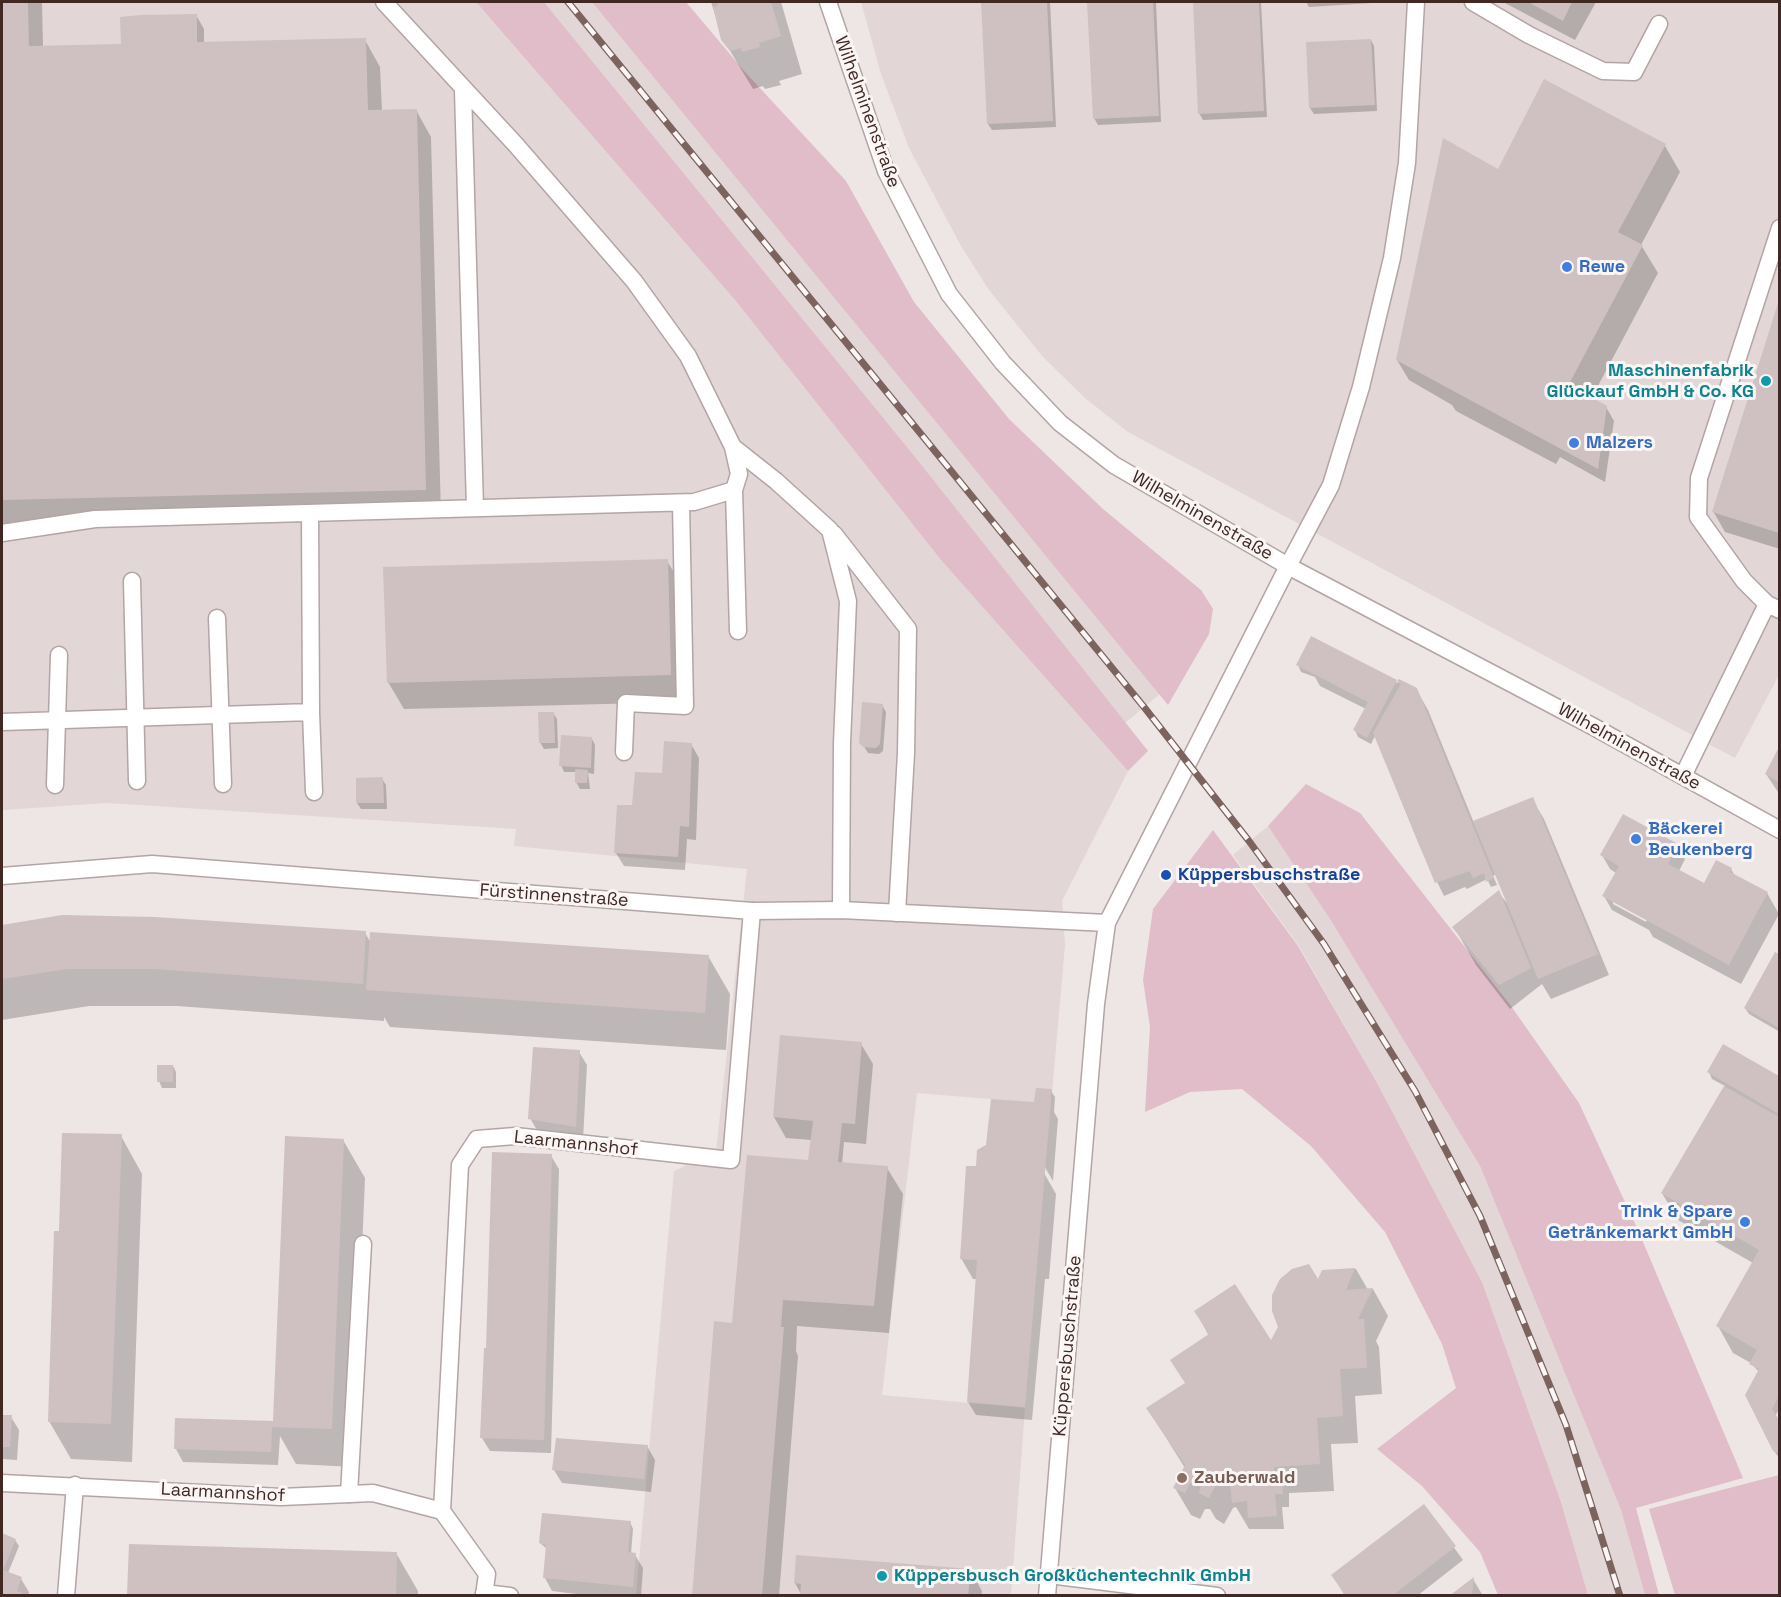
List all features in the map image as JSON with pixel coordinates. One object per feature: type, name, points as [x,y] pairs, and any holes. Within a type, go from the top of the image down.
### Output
[{"type":"street","points":[[384,2],[516,145],[634,281],[688,356],[733,447],[739,474],[734,490],[738,631]]},
{"type":"street","name":"Wilhelminenstraße","points":[[828,2],[886,171],[950,294],[1003,363],[1060,423],[1113,465],[1288,566],[1683,776],[1779,830]]},
{"type":"street","name":"Küppersbuschstraße","points":[[1047,1596],[1096,1004],[1107,923],[1140,853],[1330,485],[1361,387],[1392,258],[1407,163],[1416,2]]},
{"type":"street","points":[[1473,2],[1529,35],[1603,71],[1634,72],[1659,24]]},
{"type":"street","points":[[463,90],[475,508]]},
{"type":"street","points":[[1683,776],[1773,607],[1721,551],[1698,517],[1699,478],[1779,228]]},
{"type":"street","points":[[733,447],[776,481],[830,530],[908,629],[906,753],[897,913]]},
{"type":"street","points":[[2,533],[94,519],[681,503],[694,502],[734,490]]},
{"type":"street","points":[[624,752],[626,703],[685,706],[681,503]]},
{"type":"street","points":[[310,513],[311,712],[314,792]]},
{"type":"street","points":[[830,530],[848,602],[842,743],[841,910]]},
{"type":"street","points":[[132,581],[137,781]]},
{"type":"street","points":[[217,618],[224,784]]},
{"type":"street","points":[[55,785],[59,655]]},
{"type":"street","points":[[2,722],[311,712]]},
{"type":"street","name":"Fürstinnenstraße","points":[[2,876],[152,864],[752,911],[841,910],[1107,923]]},
{"type":"street","name":"Laarmannshof","points":[[2,1483],[281,1497],[373,1493],[442,1511],[460,1164],[477,1139],[514,1136],[731,1160],[752,911]]},
{"type":"street","points":[[349,1494],[363,1244]]},
{"type":"street","points":[[66,1596],[75,1485]]},
{"type":"street","points":[[442,1511],[487,1574],[484,1594],[510,1596]]},
{"type":"street","points":[[1049,1575],[1217,1596]]},
{"type":"shaded area","points":[[2,2],[476,2],[735,300],[941,560],[1128,771],[1062,901],[1065,945],[1051,1104],[917,1093],[882,1395],[1025,1408],[1011,1595],[636,1595],[674,1171],[716,1152],[747,869],[514,846],[516,829],[107,803],[2,810]]},
{"type":"shaded area","points":[[476,2],[544,2],[916,458],[1148,751],[1128,771],[941,560],[735,300]]},
{"type":"shaded area","points":[[544,2],[592,2],[1160,694],[1125,723],[916,458]]},
{"type":"shaded area","points":[[592,2],[686,2],[745,72],[846,181],[914,302],[1009,419],[1103,509],[1201,590],[1213,609],[1209,634],[1168,705]]},
{"type":"shaded area","points":[[861,2],[1779,2],[1779,675],[1735,758],[1128,432],[1085,398],[1043,357],[989,290],[961,246],[909,148],[881,74]]},
{"type":"shaded area","points":[[1306,784],[1360,813],[1511,1006],[1579,1103],[1637,1228],[1743,1478],[1636,1508],[1659,1595],[1645,1595],[1621,1510],[1480,1166],[1330,919],[1268,826]]},
{"type":"shaded area","points":[[1268,826],[1330,919],[1480,1166],[1621,1510],[1645,1595],[1588,1595],[1561,1502],[1482,1282],[1376,1081],[1299,946],[1233,855]]},
{"type":"shaded area","points":[[1213,830],[1298,946],[1376,1081],[1482,1282],[1561,1502],[1588,1595],[1498,1595],[1480,1552],[1422,1486],[1377,1449],[1456,1388],[1442,1344],[1385,1232],[1311,1146],[1242,1089],[1190,1092],[1145,1112],[1150,1027],[1143,980],[1153,909]]},
{"type":"shaded area","points":[[1779,1475],[1779,1595],[1675,1595],[1649,1509]]},
{"type":"building","points":[[2,2],[28,2],[29,46],[121,44],[120,17],[140,15],[197,14],[197,42],[366,38],[368,110],[417,109],[426,490],[2,500]]},
{"type":"building","points":[[717,2],[771,2],[781,36],[759,43],[760,47],[742,52],[741,48],[730,51],[721,40],[713,7],[718,6]]},
{"type":"building","points":[[981,2],[1047,2],[1053,121],[987,124]]},
{"type":"building","points":[[1087,2],[1153,2],[1159,116],[1093,119]]},
{"type":"building","points":[[1193,2],[1259,2],[1264,111],[1198,114]]},
{"type":"building","points":[[1528,2],[1572,2],[1563,21]]},
{"type":"building","points":[[1371,39],[1375,105],[1309,108],[1306,42]]},
{"type":"building","name":"Rewe","points":[[1544,79],[1666,144],[1618,232],[1643,245],[1569,384],[1607,406],[1598,469],[1396,360],[1443,138],[1498,169]]},
{"type":"building","points":[[1779,300],[1779,533],[1712,512]]},
{"type":"building","points":[[668,559],[671,675],[387,683],[383,567]]},
{"type":"building","points":[[1311,636],[1397,680],[1367,738],[1353,730],[1368,702],[1296,665]]},
{"type":"building","points":[[1399,679],[1417,688],[1494,878],[1486,882],[1484,873],[1473,878],[1470,871],[1435,883],[1373,733],[1401,684],[1397,681]]},
{"type":"building","points":[[862,702],[883,704],[880,744],[876,748],[863,747],[859,743]]},
{"type":"building","points":[[538,712],[554,712],[555,743],[539,743]]},
{"type":"building","points":[[561,735],[592,737],[591,768],[559,766]]},
{"type":"building","points":[[664,741],[692,743],[689,827],[680,826],[678,857],[614,853],[617,805],[632,805],[635,772],[662,773]]},
{"type":"building","points":[[1779,747],[1779,782],[1765,774]]},
{"type":"building","points":[[575,769],[588,770],[587,783],[575,783]]},
{"type":"building","points":[[383,777],[384,803],[356,803],[356,778]]},
{"type":"building","points":[[1533,797],[1598,954],[1538,979],[1473,821]]},
{"type":"building","points":[[1623,814],[1678,844],[1668,864],[1704,883],[1716,860],[1732,868],[1730,872],[1768,892],[1729,965],[1602,896],[1619,866],[1600,855]]},
{"type":"building","points":[[1499,890],[1531,968],[1499,985],[1452,927]]},
{"type":"building","points":[[62,915],[155,917],[366,931],[363,984],[155,969],[67,969],[2,979],[2,925]]},
{"type":"building","points":[[370,932],[709,955],[705,1013],[366,990]]},
{"type":"building","points":[[1775,952],[1779,954],[1779,1028],[1744,1008]]},
{"type":"building","points":[[780,1035],[862,1042],[855,1124],[842,1123],[838,1162],[888,1166],[874,1306],[783,1300],[781,1327],[784,1327],[762,1596],[692,1596],[714,1321],[732,1323],[747,1155],[808,1160],[813,1121],[773,1117]]},
{"type":"building","points":[[1723,1044],[1779,1076],[1779,1114],[1707,1072]]},
{"type":"building","points":[[533,1047],[580,1050],[576,1127],[528,1119]]},
{"type":"building","points":[[157,1065],[173,1065],[173,1082],[157,1082]]},
{"type":"building","name":"Trink & Spare Getränkemarkt GmbH","points":[[1724,1086],[1779,1117],[1779,1396],[1772,1409],[1779,1420],[1779,1453],[1773,1451],[1745,1395],[1759,1369],[1749,1364],[1757,1350],[1716,1326],[1759,1250],[1661,1193]]},
{"type":"building","points":[[1036,1088],[1052,1089],[1025,1407],[967,1402],[977,1260],[960,1259],[966,1166],[976,1166],[977,1150],[986,1145],[991,1099],[1034,1102]]},
{"type":"building","points":[[62,1133],[122,1134],[111,1424],[48,1422],[54,1231],[59,1231]]},
{"type":"building","points":[[285,1136],[344,1139],[332,1429],[272,1427],[271,1452],[174,1449],[175,1418],[273,1421]]},
{"type":"building","points":[[492,1152],[552,1154],[544,1440],[480,1438],[484,1348],[486,1348]]},
{"type":"building","points":[[1309,1264],[1318,1279],[1322,1270],[1355,1268],[1346,1290],[1373,1288],[1358,1319],[1364,1319],[1367,1368],[1340,1369],[1343,1416],[1317,1418],[1320,1464],[1274,1467],[1274,1474],[1282,1474],[1283,1494],[1275,1494],[1277,1516],[1248,1518],[1247,1501],[1232,1503],[1230,1481],[1218,1481],[1209,1498],[1199,1493],[1202,1482],[1190,1483],[1185,1493],[1173,1488],[1185,1465],[1146,1408],[1185,1383],[1170,1360],[1209,1334],[1194,1311],[1235,1284],[1271,1340],[1278,1327],[1272,1311],[1272,1295],[1280,1279],[1292,1269]]},
{"type":"building","points":[[2,1415],[12,1415],[10,1447],[2,1447]]},
{"type":"building","points":[[556,1438],[648,1445],[644,1479],[552,1470]]},
{"type":"building","points":[[1424,1504],[1456,1546],[1392,1596],[1346,1596],[1331,1575]]},
{"type":"building","points":[[542,1513],[631,1521],[628,1552],[636,1553],[633,1587],[543,1578],[546,1545],[539,1543]]},
{"type":"building","points":[[2,1533],[16,1539],[3,1570],[22,1577],[17,1591],[27,1596],[2,1596]]},
{"type":"building","points":[[129,1544],[397,1552],[396,1596],[130,1596],[127,1594]]},
{"type":"building","name":"Küppersbusch Großküchentechnik GmbH","points":[[796,1555],[971,1569],[968,1596],[800,1596],[801,1584],[794,1583]]},
{"type":"building","points":[[1474,1577],[1472,1596],[1449,1596]]},
{"type":"railway","points":[[568,2],[1144,707],[1249,841],[1324,944],[1415,1091],[1480,1216],[1566,1425],[1620,1596]]},
{"type":"place","name":"Rewe","points":[[1567,267]]},
{"type":"place","name":"Maschinenfabrik Glückauf GmbH & Co. KG","points":[[1766,381]]},
{"type":"place","name":"Malzers","points":[[1574,443]]},
{"type":"place","name":"Bäckerei Beukenberg","points":[[1636,839]]},
{"type":"place","name":"Küppersbuschstraße","points":[[1166,875]]},
{"type":"place","name":"Trink & Spare Getränkemarkt GmbH","points":[[1745,1222]]},
{"type":"place","name":"Zauberwald","points":[[1182,1478]]},
{"type":"place","name":"Küppersbusch Großküchentechnik GmbH","points":[[882,1576]]}]
